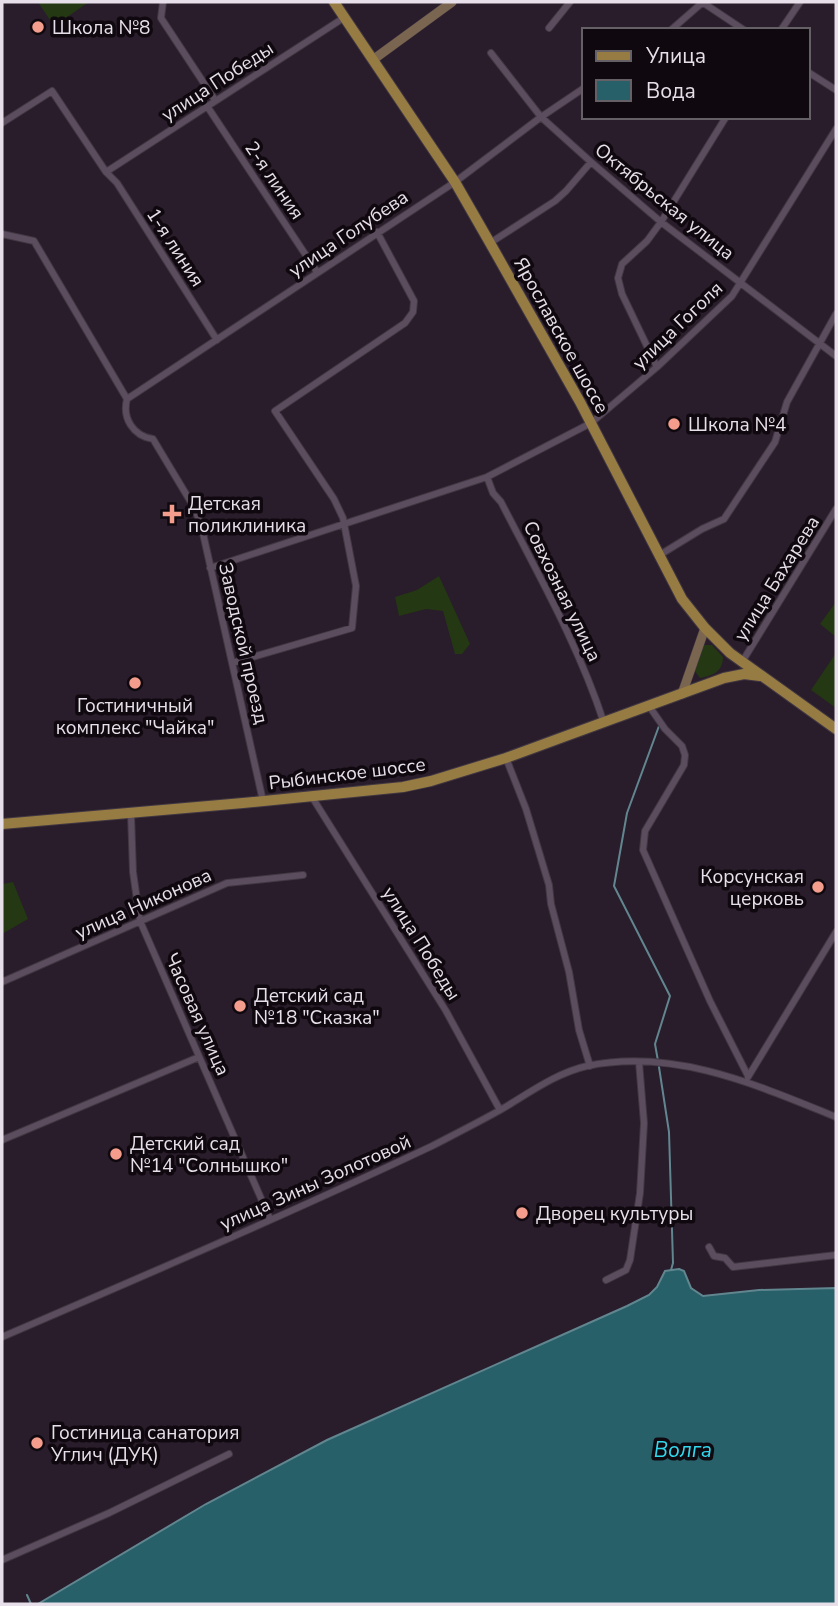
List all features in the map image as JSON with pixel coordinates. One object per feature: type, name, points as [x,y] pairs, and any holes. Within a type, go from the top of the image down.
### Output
[{"type":"main road","name":"Ярославское шоссе","points":[[334,2],[455,182],[591,423],[682,600],[721,646],[836,729]]},
{"type":"main road","points":[[374,59],[452,2]]},
{"type":"main road","points":[[682,694],[705,628]]},
{"type":"main road","name":"Рыбинское шоссе","points":[[2,824],[263,801],[431,781],[506,758],[733,676],[763,676]]},
{"type":"street","points":[[163,2],[161,18],[215,100]]},
{"type":"street","points":[[549,28],[570,2]]},
{"type":"street","points":[[673,28],[703,2],[741,28]]},
{"type":"street","points":[[782,28],[800,2]]},
{"type":"street","name":"улица Победы","points":[[106,172],[345,17]]},
{"type":"street","name":"Октябрьская улица","points":[[491,53],[541,117],[591,162],[662,222],[836,356]]},
{"type":"street","points":[[810,73],[836,90]]},
{"type":"street","name":"улица Голубева","points":[[127,399],[455,182],[582,89]]},
{"type":"street","name":"1-я линия","points":[[2,124],[52,91],[106,172],[117,183],[217,340]]},
{"type":"street","name":"2-я линия","points":[[207,106],[317,272]]},
{"type":"street","points":[[657,367],[622,294],[618,278],[622,264],[647,241],[662,222],[725,119]]},
{"type":"street","name":"улица Гоголя","points":[[210,568],[487,477],[591,423],[657,367],[732,296],[836,129]]},
{"type":"street","points":[[490,243],[555,201],[591,162]]},
{"type":"street","points":[[232,663],[352,628],[356,586],[345,524],[334,499],[275,411],[384,339],[405,323],[413,312],[414,301],[377,232]]},
{"type":"street","name":"Заводской проезд","points":[[2,234],[34,241],[127,399],[125,414],[132,426],[141,436],[153,439],[195,509],[202,529],[263,801]]},
{"type":"street","points":[[658,556],[724,519],[775,442],[787,402],[836,314]]},
{"type":"street","name":"Совхозная улица","points":[[487,477],[591,682],[604,723]]},
{"type":"street","name":"улица Бахарева","points":[[742,662],[836,509]]},
{"type":"street","points":[[649,706],[665,729],[682,746],[685,755],[684,765],[645,831],[643,850],[746,1079]]},
{"type":"street","points":[[506,758],[526,809],[549,885],[579,1030],[590,1066]]},
{"type":"street","name":"улица Победы","points":[[312,796],[446,1011],[500,1110]]},
{"type":"street","name":"Часовая улица","points":[[131,814],[133,872],[140,921],[270,1219]]},
{"type":"street","name":"улица Никонова","points":[[2,982],[227,883],[303,875]]},
{"type":"street","points":[[746,1079],[836,932]]},
{"type":"street","points":[[2,1140],[199,1057]]},
{"type":"street","points":[[606,1280],[626,1270],[630,1260],[640,1193],[643,1134],[639,1062]]},
{"type":"street","name":"улица Зины Золотовой","points":[[2,1337],[433,1145],[548,1081],[590,1066],[658,1062],[688,1066],[746,1079],[836,1117]]},
{"type":"street","points":[[709,1247],[714,1256],[725,1258],[733,1267],[836,1255]]},
{"type":"street","points":[[2,1560],[109,1513],[229,1454]]},
{"type":"green space","points":[[38,2],[89,2],[54,26]]},
{"type":"green space","points":[[439,576],[470,644],[462,654],[455,654],[443,611],[426,609],[399,616],[395,597],[417,590]]},
{"type":"green space","points":[[836,602],[836,637],[820,624]]},
{"type":"green space","points":[[712,645],[723,657],[723,662],[716,672],[700,678],[694,670],[702,646]]},
{"type":"green space","points":[[836,653],[836,708],[811,690]]},
{"type":"green space","points":[[13,882],[28,919],[2,934],[2,884]]},
{"type":"water","name":"Волга","points":[[665,1271],[684,1271],[691,1288],[703,1296],[759,1290],[836,1288],[836,1604],[38,1604],[206,1504],[327,1440],[627,1306],[649,1295],[657,1287]]},
{"type":"waterway","points":[[658,1061],[655,1044],[670,996],[614,886],[627,813],[659,726]]},
{"type":"waterway","points":[[659,1067],[669,1132],[673,1263],[671,1270]]},
{"type":"waterway","points":[[27,1595],[31,1604]]},
{"type":"place","name":"Школа №8","points":[[38,27]]},
{"type":"place","name":"Школа №4","points":[[674,424]]},
{"type":"place","name":"Детская поликлиника","points":[[172,514]]},
{"type":"place","name":"Гостиничный комплекс \"Чайка\"","points":[[135,683]]},
{"type":"place","name":"Корсунская церковь","points":[[818,887]]},
{"type":"place","name":"Детский сад №18 \"Сказка\"","points":[[240,1006]]},
{"type":"place","name":"Детский сад №14 \"Солнышко\"","points":[[116,1154]]},
{"type":"place","name":"Дворец культуры","points":[[522,1213]]},
{"type":"place","name":"Гостиница санатория Углич (ДУК)","points":[[37,1443]]}]
